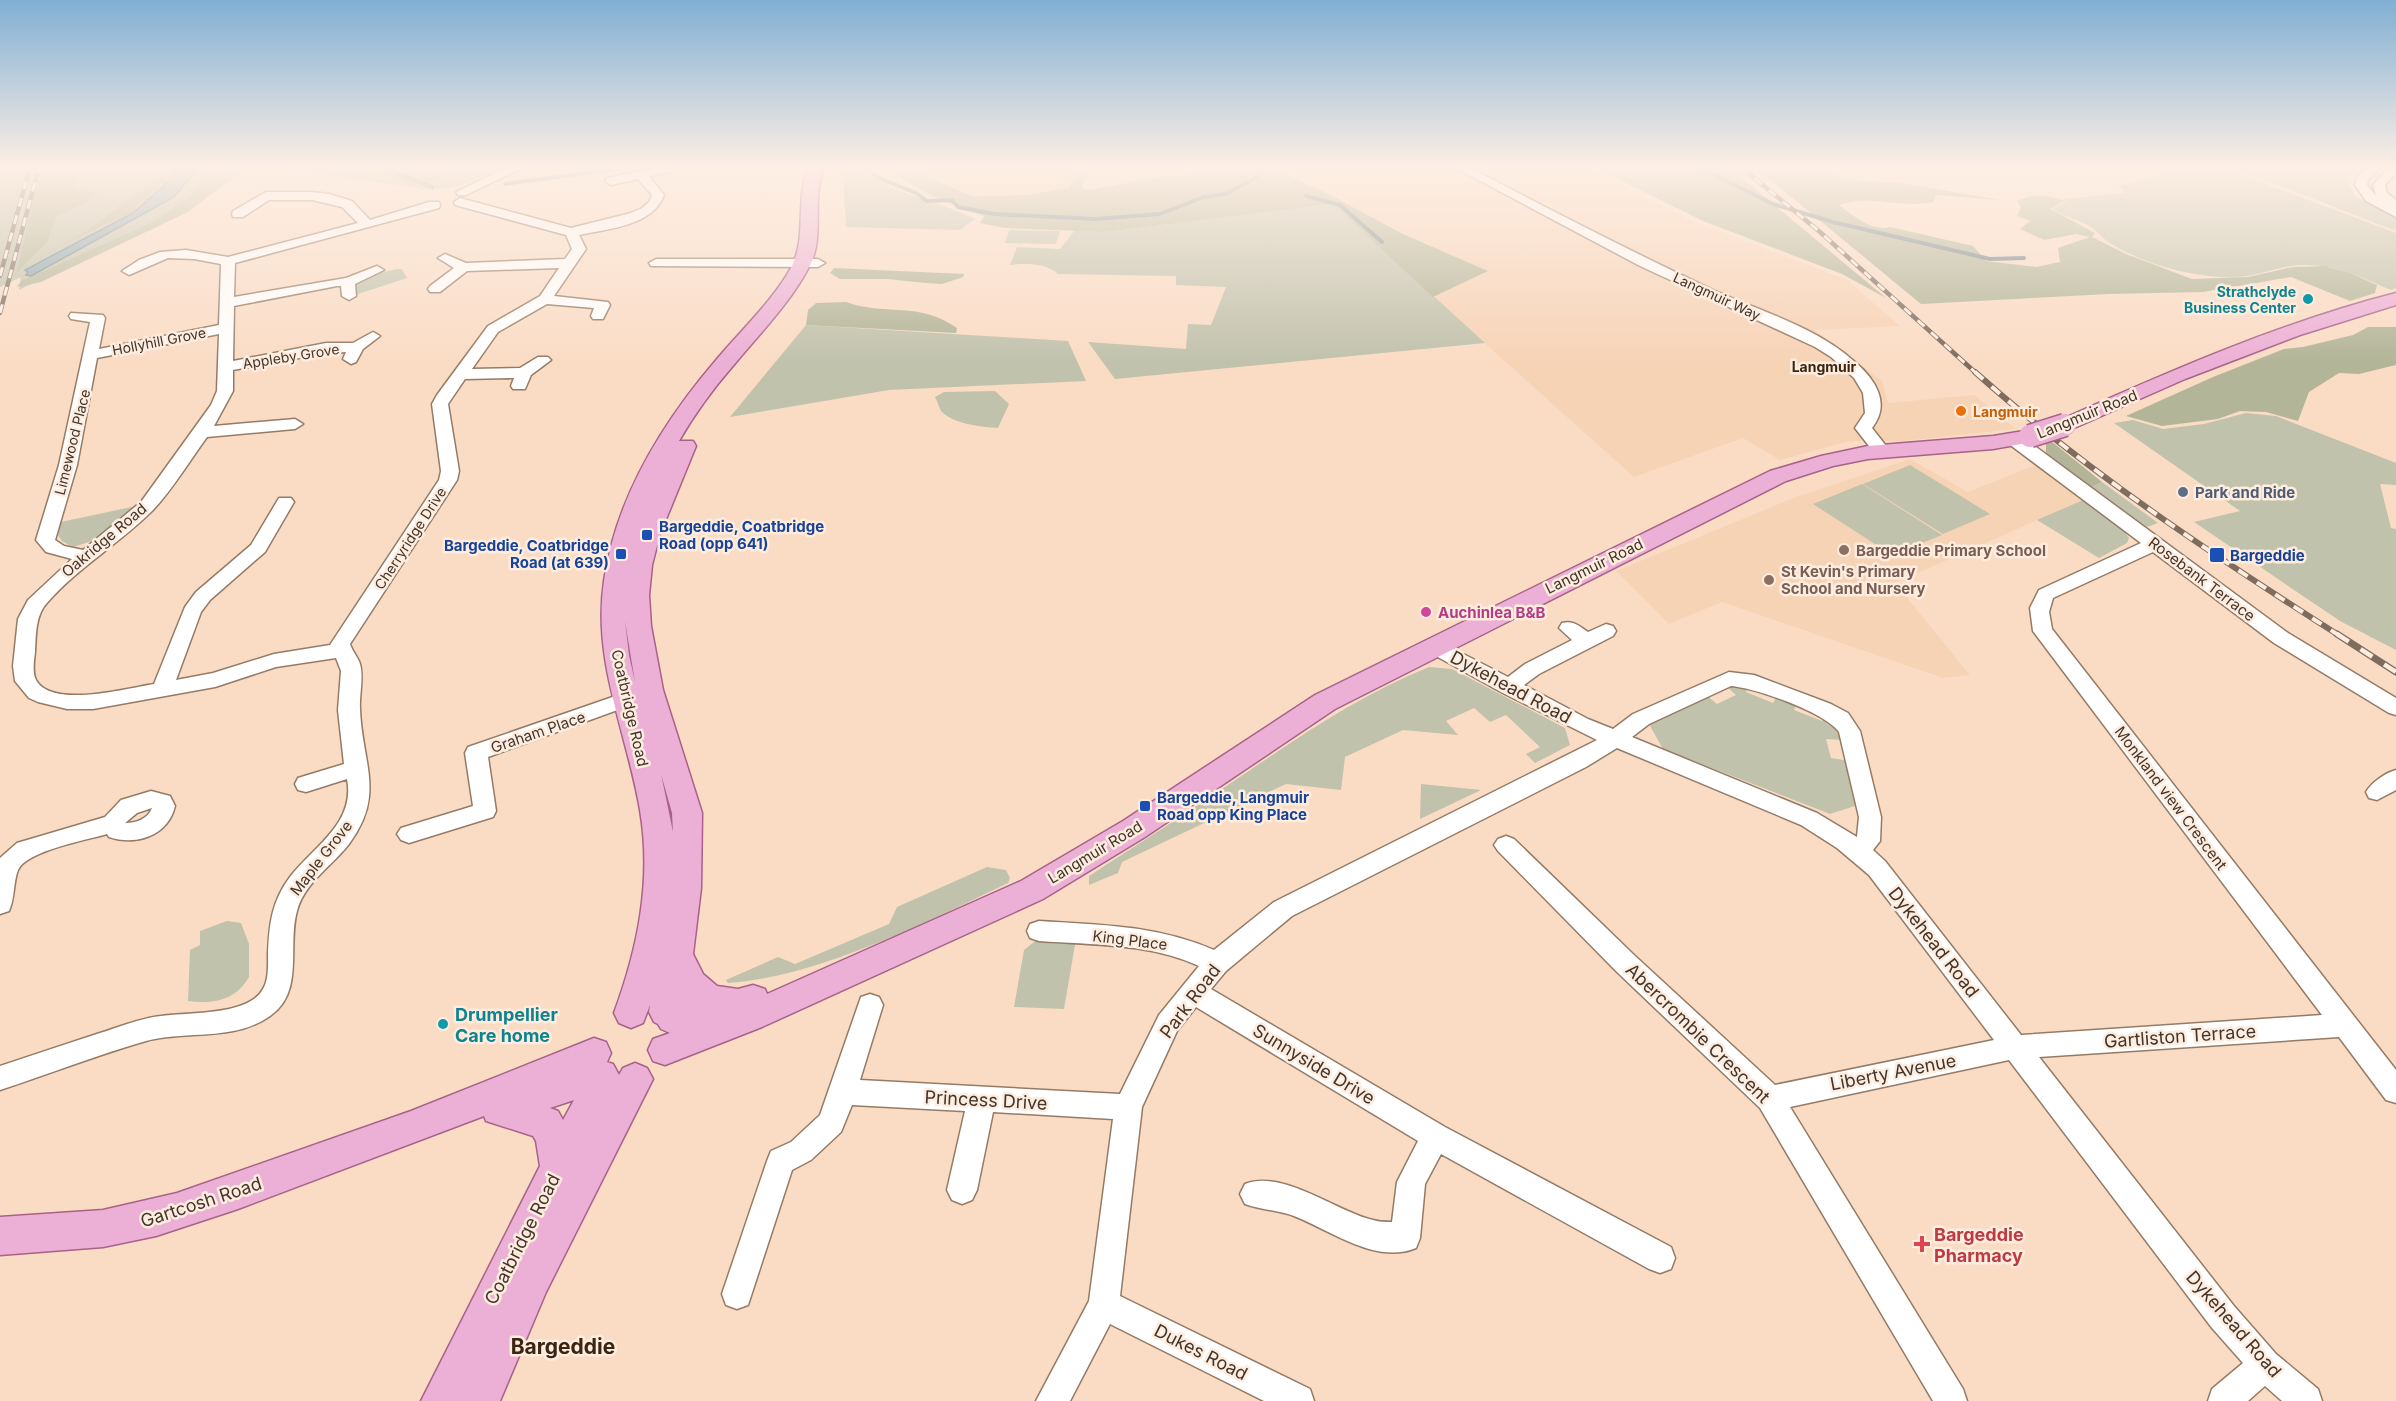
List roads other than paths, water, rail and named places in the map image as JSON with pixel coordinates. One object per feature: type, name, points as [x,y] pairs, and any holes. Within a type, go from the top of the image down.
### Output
[{"type":"main road","name":"Coatbridge Road","points":[[668,1027],[687,884],[689,852],[687,813],[640,654],[638,592],[640,566],[651,523],[686,445],[705,412],[793,308],[810,263],[810,232]]},
{"type":"main road","name":"Coatbridge Road","points":[[631,1013],[642,985],[658,916],[661,853],[655,810],[615,650],[614,596],[622,545],[632,514],[673,434],[693,403],[725,362],[774,309],[810,263],[824,244],[825,232]]},
{"type":"main road","name":"Langmuir Road","points":[[668,1027],[750,1017],[1032,890],[1134,829],[1325,702],[1778,476],[1822,461],[1882,451],[1952,447],[2022,438],[2065,425],[2178,375],[2293,331],[2395,300]]},
{"type":"main road","points":[[676,955],[688,983],[711,1000],[739,1003]]},
{"type":"main road","name":"Langmuir Road","points":[[668,1027],[739,1003],[847,972]]},
{"type":"main road","points":[[646,1010],[668,1027],[656,1063],[608,1071],[599,1040],[609,1028],[631,1013],[646,1010]]},
{"type":"main road","name":"Coatbridge Road","points":[[442,1401],[558,1166],[608,1071]]},
{"type":"main road","name":"Coatbridge Road","points":[[478,1401],[493,1363],[566,1212],[608,1071]]},
{"type":"main road","name":"Gartcosh Road","points":[[395,1135],[499,1109],[608,1071]]},
{"type":"main road","name":"Gartcosh Road","points":[[0,1236],[133,1223],[207,1202],[395,1135],[503,1093],[608,1071]]},
{"type":"main road","points":[[499,1109],[545,1123],[554,1137],[558,1166]]},
{"type":"street","points":[[129,271],[164,252],[228,261],[335,232]]},
{"type":"street","name":"Cherryridge Drive","points":[[340,650],[340,644],[448,480],[450,471],[440,404],[493,329],[545,299],[579,249],[571,232]]},
{"type":"street","name":"Langmuir Way","points":[[1587,232],[1832,350],[1852,366],[1865,383],[1872,398],[1873,414],[1863,428],[1882,451]]},
{"type":"street","points":[[445,258],[464,267],[570,263]]},
{"type":"street","name":"Oakridge Road","points":[[228,261],[222,398],[201,432],[147,506],[50,587],[35,604],[28,620],[22,666],[25,681],[36,693],[45,697],[67,702],[106,700],[215,680],[274,662],[340,650]]},
{"type":"street","points":[[656,263],[810,263]]},
{"type":"street","points":[[435,289],[464,267]]},
{"type":"street","points":[[227,303],[324,284],[349,289],[357,280],[377,270]]},
{"type":"street","points":[[545,299],[600,311],[617,295]]},
{"type":"street","name":"Limewood Place","points":[[76,316],[98,318],[68,465],[45,540],[48,546],[56,550],[86,556]]},
{"type":"street","name":"Hollyhill Grove","points":[[92,355],[226,328]]},
{"type":"street","name":"Appleby Grove","points":[[225,367],[326,348],[354,353],[373,336]]},
{"type":"street","points":[[460,374],[522,380],[543,360]]},
{"type":"street","points":[[201,432],[295,431],[309,410]]},
{"type":"street","name":"Rosebank Terrace","points":[[2022,438],[2154,544],[2280,638],[2396,708]]},
{"type":"street","points":[[162,690],[192,611],[203,596],[258,548],[285,502]]},
{"type":"street","name":"Monkland view Crescent","points":[[2154,544],[2046,594],[2040,602],[2037,613],[2043,631],[2396,1091]]},
{"type":"street","points":[[1569,628],[1586,641]]},
{"type":"street","points":[[1508,687],[1532,669],[1606,631]]},
{"type":"street","name":"Dykehead Road","points":[[1434,646],[1508,687],[1614,740],[1809,819],[1834,832],[1858,849],[1882,875],[2223,1317],[2265,1365],[2306,1401]]},
{"type":"street","name":"Maple Grove","points":[[0,1078],[148,1029],[168,1025],[216,1023],[250,1013],[269,1002],[276,993],[279,983],[280,925],[285,906],[294,890],[348,828],[354,817],[360,790],[348,709],[352,666],[348,657],[340,650]]},
{"type":"street","name":"Park Road","points":[[1052,1401],[1104,1304],[1128,1107],[1168,1023],[1217,963],[1283,909],[1578,761],[1614,740],[1641,719],[1729,679],[1747,680],[1824,709],[1840,718],[1849,731],[1870,817],[1868,841],[1858,849]]},
{"type":"street","name":"Graham Place","points":[[409,834],[485,811],[477,753],[627,699]]},
{"type":"street","points":[[306,784],[356,768]]},
{"type":"street","points":[[2377,792],[2396,778]]},
{"type":"street","points":[[0,904],[7,863],[14,855],[25,849],[113,823]]},
{"type":"street","name":"Abercrombie Crescent","points":[[1506,845],[1625,963],[1770,1099],[1951,1401]]},
{"type":"street","name":"King Place","points":[[1039,931],[1143,938],[1184,948],[1217,963]]},
{"type":"street","name":"Sunnyside Drive","points":[[1193,992],[1435,1136],[1660,1258]]},
{"type":"street","points":[[736,1294],[781,1161],[801,1151],[831,1124],[870,1005]]},
{"type":"street","name":"Gartliston Terrace","points":[[2016,1047],[2344,1025]]},
{"type":"street","name":"Liberty Avenue","points":[[1770,1099],[2016,1047]]},
{"type":"street","name":"Princess Drive","points":[[843,1092],[1128,1107]]},
{"type":"street","points":[[962,1190],[982,1099]]},
{"type":"street","points":[[1255,1194],[1293,1201],[1372,1235],[1405,1238],[1411,1182],[1435,1136]]},
{"type":"street","name":"Dukes Road","points":[[1104,1304],[1298,1401]]},
{"type":"street","points":[[2224,1401],[2265,1365]]},
{"type":"water","points":[[96,232],[110,232],[31,276],[26,275],[28,272],[25,270]]},
{"type":"waterway","points":[[1371,232],[1382,242]]},
{"type":"waterway","points":[[1877,232],[1990,259],[2024,258]]},
{"type":"railway","points":[[0,276],[12,232]]},
{"type":"railway","points":[[0,313],[22,232]]},
{"type":"railway","points":[[1820,232],[1976,373]]},
{"type":"railway","points":[[1975,372],[2061,444],[2106,478],[2245,575],[2340,636]]},
{"type":"railway","points":[[2337,634],[2396,672]]},
{"type":"place","name":"Strathclyde Business Center","points":[[2308,299]]},
{"type":"place","name":"Langmuir","points":[[1961,411]]},
{"type":"place","name":"Park and Ride","points":[[2183,492]]},
{"type":"place","name":"Bargeddie, Coatbridge Road (opp 641)","points":[[647,535]]},
{"type":"place","name":"Bargeddie Primary School","points":[[1844,550]]},
{"type":"place","name":"Bargeddie, Coatbridge Road (at 639)","points":[[621,554]]},
{"type":"place","name":"Bargeddie","points":[[2217,555]]},
{"type":"place","name":"St Kevin's Primary School and Nursery","points":[[1769,580]]},
{"type":"place","name":"Auchinlea B&B","points":[[1426,612]]},
{"type":"place","name":"Bargeddie, Langmuir Road opp King Place","points":[[1145,806]]},
{"type":"place","name":"Drumpellier Care home","points":[[443,1024]]},
{"type":"place","name":"Bargeddie Pharmacy","points":[[1922,1244]]},
{"type":"district","name":"Langmuir","points":[[1824,366]]},
{"type":"district","name":"Bargeddie","points":[[563,1346]]}]
